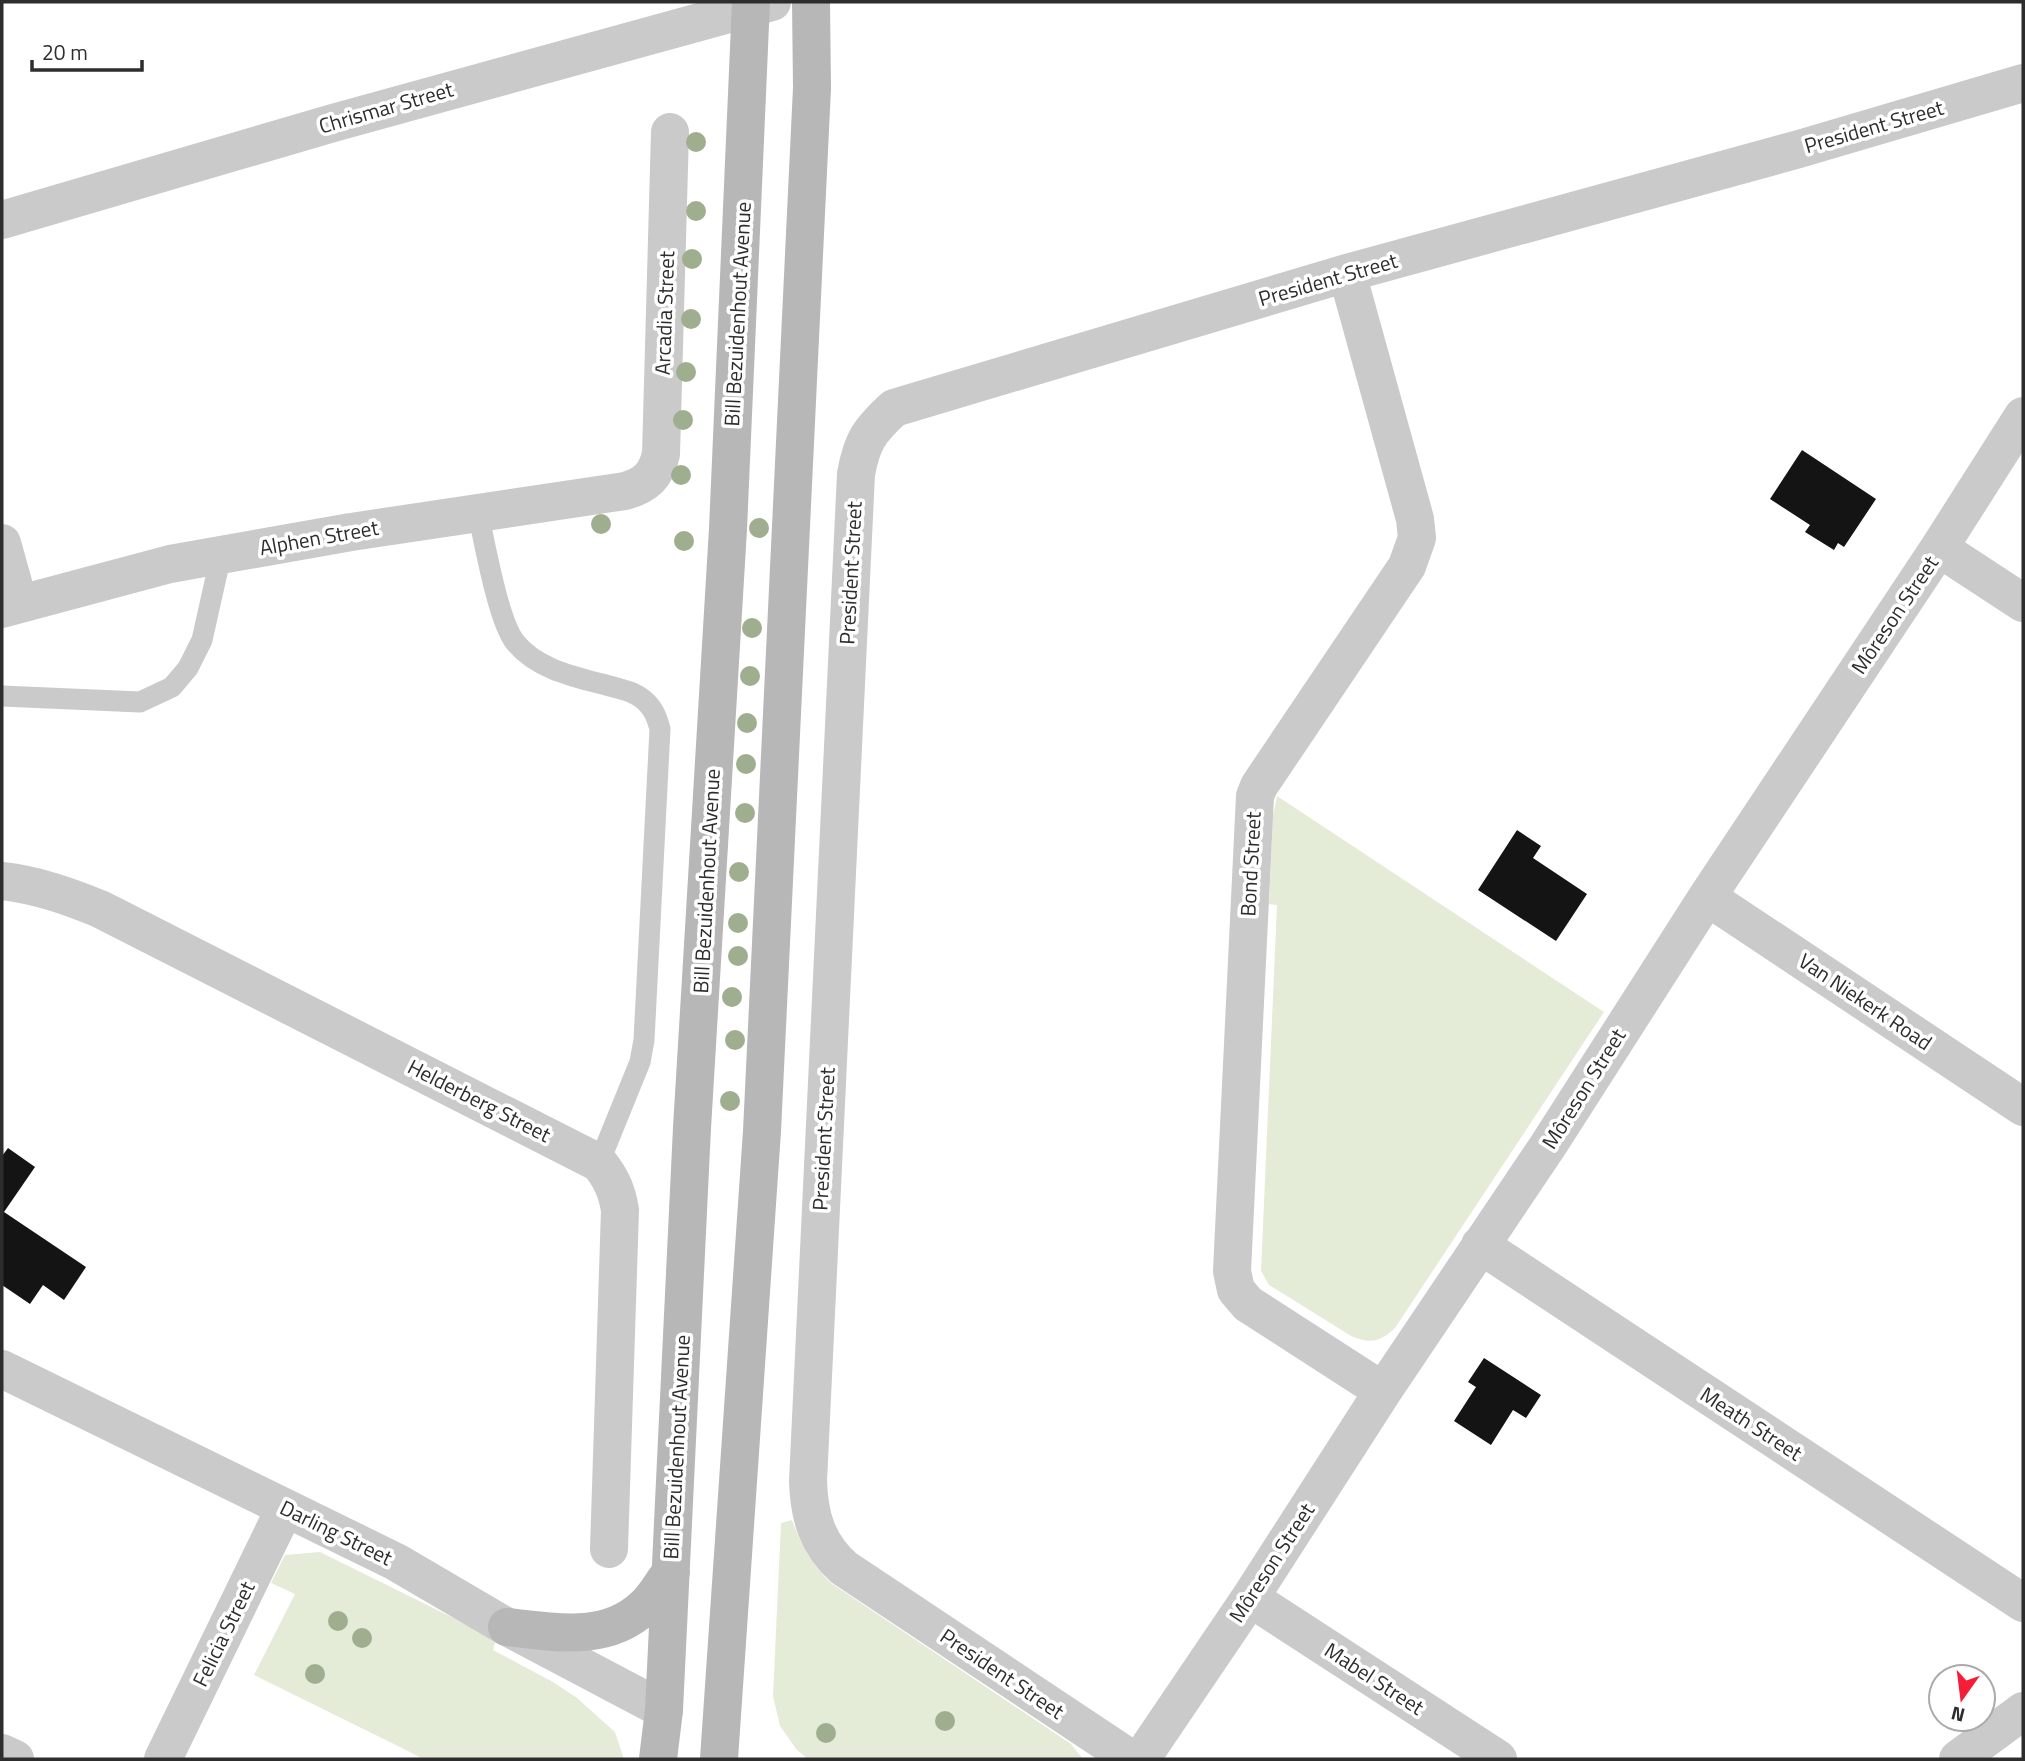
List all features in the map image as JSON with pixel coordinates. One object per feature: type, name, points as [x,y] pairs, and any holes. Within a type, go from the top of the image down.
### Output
[{"type":"main road","points":[[726,1755],[762,1131],[812,88],[811,2]]},
{"type":"main road","name":"Bill Bezuidenhout Avenue","points":[[659,1759],[664,1710],[692,1128],[758,4]]},
{"type":"main road","points":[[507,1627],[574,1633],[597,1631],[620,1623],[645,1606],[671,1572]]},
{"type":"main road","points":[[664,1710],[726,1755]]},
{"type":"street","name":"Chrismar Street","points":[[2,220],[333,123],[758,4]]},
{"type":"street","name":"President Street","points":[[1131,1759],[844,1568],[831,1557],[811,1516],[808,1468],[856,474],[860,450],[873,427],[894,408],[1347,273],[1799,149],[2023,83]]},
{"type":"street","name":"Arcadia Street","points":[[640,486],[651,478],[658,467],[661,454],[670,132]]},
{"type":"street","name":"Bond Street","points":[[1347,273],[1415,519],[1417,538],[1407,566],[1255,796],[1232,1271],[1236,1290],[1248,1304],[1383,1391]]},
{"type":"street","name":"Môreson Street","points":[[1141,1759],[1549,1144],[1707,897],[1939,548],[2023,416]]},
{"type":"street","name":"Alphen Street","points":[[10,606],[170,564],[351,532],[625,491],[640,486]]},
{"type":"street","points":[[2,543],[10,606]]},
{"type":"street","points":[[1939,548],[2023,603]]},
{"type":"street","name":"Helderberg Street","points":[[2,881],[27,884],[64,894],[100,909],[599,1163]]},
{"type":"street","name":"Van Niekerk Road","points":[[1707,897],[2023,1107]]},
{"type":"street","points":[[599,1163],[617,1192],[620,1210],[609,1549]]},
{"type":"street","name":"Meath Street","points":[[1480,1245],[2023,1603]]},
{"type":"street","name":"Darling Street","points":[[2,1368],[396,1562],[507,1627],[664,1710]]},
{"type":"street","name":"Felicia Street","points":[[163,1759],[285,1508]]},
{"type":"street","name":"Mabel Street","points":[[1250,1598],[1498,1759]]},
{"type":"street","points":[[1958,1759],[2023,1711]]},
{"type":"street","points":[[2,1753],[15,1759]]},
{"type":"lane","points":[[478,513],[504,621],[515,643],[536,660],[563,674],[632,692],[644,700],[654,712],[660,729],[644,1041],[640,1062],[599,1163]]},
{"type":"lane","points":[[2,696],[140,702],[172,687],[188,668],[202,640],[221,555]]},
{"type":"green space","points":[[1277,796],[1604,1012],[1395,1328],[1374,1340],[1351,1336],[1269,1285],[1261,1271],[1277,905],[1269,904],[1273,816]]},
{"type":"green space","points":[[792,1520],[808,1554],[831,1583],[1071,1744],[1083,1759],[808,1759],[797,1750],[780,1726],[773,1696],[781,1523]]},
{"type":"green space","points":[[320,1552],[496,1639],[493,1650],[577,1698],[615,1732],[624,1759],[419,1759],[420,1757],[254,1675],[295,1594],[271,1583],[285,1555]]},
{"type":"building","points":[[1802,450],[1876,499],[1844,547],[1838,543],[1834,550],[1805,532],[1810,525],[1770,499]]},
{"type":"building","points":[[1517,830],[1541,846],[1533,858],[1587,894],[1556,941],[1478,890]]},
{"type":"building","points":[[8,1148],[35,1167],[4,1212],[86,1267],[64,1300],[43,1285],[30,1304],[2,1285],[2,1156]]},
{"type":"building","points":[[1484,1358],[1541,1395],[1526,1418],[1513,1410],[1491,1445],[1454,1421],[1476,1387],[1468,1382]]}]
